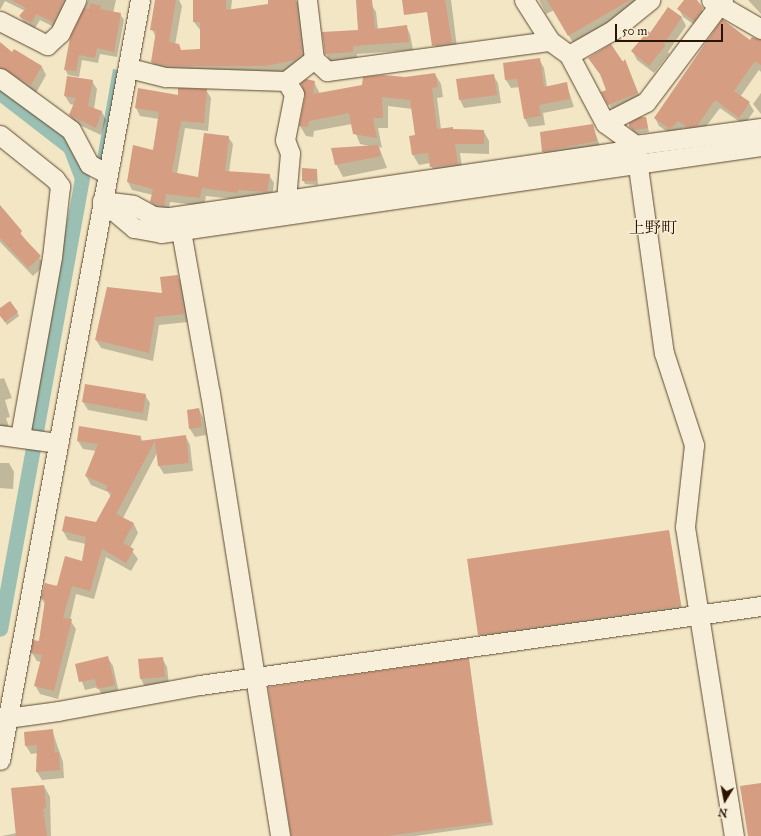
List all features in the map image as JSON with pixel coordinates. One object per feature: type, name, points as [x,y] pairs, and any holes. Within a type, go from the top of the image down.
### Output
[{"type":"street","points":[[0,21],[47,45],[60,33],[76,0]]},
{"type":"street","points":[[0,760],[106,173],[129,68],[140,0]]},
{"type":"street","points":[[307,0],[314,59],[327,71],[550,41]]},
{"type":"street","points":[[524,0],[550,41],[569,55],[605,123],[636,153],[664,353],[694,445],[685,527],[701,616],[734,836]]},
{"type":"street","points":[[569,55],[613,30],[650,0]]},
{"type":"street","points":[[605,123],[646,102],[718,2],[761,29]]},
{"type":"street","points":[[129,68],[166,77],[286,81],[314,59]]},
{"type":"street","points":[[0,78],[71,130],[89,164],[106,173]]},
{"type":"street","points":[[286,81],[294,94],[285,140],[290,152],[287,208]]},
{"type":"street","points":[[102,201],[133,205],[154,216],[170,217],[287,208],[636,153],[761,128]]},
{"type":"street","points":[[0,135],[55,179],[60,186],[52,257],[20,436]]},
{"type":"street","points":[[636,153],[761,146]]},
{"type":"street","points":[[102,201],[134,228],[161,233],[181,231],[287,208]]},
{"type":"street","points":[[181,231],[280,836]]},
{"type":"street","points":[[0,435],[20,436],[57,443]]},
{"type":"street","points":[[8,718],[58,711],[200,684],[255,678],[701,616],[761,606]]},
{"type":"water","points":[[113,69],[119,70],[103,161],[97,159]]},
{"type":"building","points":[[11,0],[64,0],[53,22],[36,14],[32,23],[19,16],[26,8]]},
{"type":"building","points":[[155,0],[176,0],[169,42],[179,44],[181,50],[200,49],[200,22],[193,22],[193,0],[226,0],[226,10],[268,4],[268,0],[296,0],[302,54],[295,60],[266,66],[168,66],[151,62],[156,31],[150,30]]},
{"type":"building","points":[[356,0],[372,0],[375,29],[407,25],[409,42],[353,46],[353,52],[325,54],[322,32],[358,30]]},
{"type":"building","points":[[402,0],[445,0],[452,43],[432,46],[427,12],[404,15]]},
{"type":"building","points":[[547,0],[630,0],[568,36]]},
{"type":"building","points":[[684,0],[697,0],[703,8],[694,21],[677,9]]},
{"type":"building","points":[[90,3],[101,6],[100,9],[121,13],[114,52],[97,48],[95,58],[79,55],[76,71],[64,70],[70,38],[84,8],[89,9]]},
{"type":"building","points":[[668,7],[682,17],[664,44],[665,46],[649,66],[631,51],[648,31],[650,33]]},
{"type":"building","points":[[722,19],[750,40],[752,37],[761,40],[761,65],[755,61],[734,91],[750,102],[739,118],[715,100],[697,126],[687,127],[678,121],[670,129],[654,118]]},
{"type":"building","points":[[0,42],[12,52],[14,49],[42,66],[31,85],[0,67]]},
{"type":"building","points":[[611,44],[623,62],[625,59],[638,93],[608,105],[601,92],[606,90],[600,74],[588,58]]},
{"type":"building","points":[[540,58],[544,87],[567,82],[570,99],[539,105],[541,116],[524,119],[517,79],[505,80],[503,63]]},
{"type":"building","points":[[435,73],[438,87],[432,88],[437,129],[453,127],[453,129],[484,130],[484,144],[455,144],[458,164],[430,167],[428,153],[412,155],[409,136],[415,135],[410,100],[382,97],[383,118],[373,118],[377,138],[353,134],[349,113],[309,121],[308,127],[299,126],[305,96],[301,83],[306,79],[315,81],[313,94],[362,85],[363,77],[383,75],[405,77]]},
{"type":"building","points":[[494,74],[497,95],[459,100],[456,79]]},
{"type":"building","points":[[67,76],[93,80],[88,106],[102,111],[96,128],[69,115],[76,98],[64,96]]},
{"type":"building","points":[[138,88],[178,95],[178,88],[207,89],[204,123],[181,121],[172,172],[198,177],[204,133],[229,136],[225,171],[270,174],[267,192],[238,190],[238,193],[202,188],[200,198],[166,194],[164,206],[150,202],[153,189],[127,182],[133,145],[153,150],[159,112],[135,108]]},
{"type":"building","points":[[640,117],[646,117],[648,128],[634,130],[629,127],[629,123]]},
{"type":"building","points":[[593,124],[597,141],[542,152],[540,132]]},
{"type":"building","points":[[378,145],[381,156],[335,165],[331,148]]},
{"type":"building","points":[[302,168],[317,169],[317,181],[302,181]]},
{"type":"building","points":[[0,205],[22,231],[20,234],[41,256],[28,268],[0,238]]},
{"type":"building","points":[[178,275],[184,314],[155,317],[149,353],[95,340],[107,287],[162,293],[160,277]]},
{"type":"building","points":[[10,301],[18,312],[5,322],[0,316],[0,308]]},
{"type":"building","points":[[85,384],[146,394],[143,413],[82,402]]},
{"type":"building","points":[[199,408],[202,427],[189,429],[187,410]]},
{"type":"building","points":[[79,426],[141,436],[140,441],[186,435],[189,463],[158,466],[155,441],[116,514],[134,523],[123,543],[134,549],[126,563],[102,549],[90,591],[72,586],[63,618],[72,619],[54,691],[34,686],[42,655],[31,653],[33,640],[39,641],[45,600],[41,599],[45,583],[57,586],[65,556],[82,561],[86,537],[62,531],[65,516],[96,522],[112,493],[106,490],[108,486],[85,476],[98,444],[77,441]]},
{"type":"building","points":[[669,530],[681,606],[478,635],[467,559]]},
{"type":"building","points":[[108,656],[115,685],[97,689],[95,679],[79,682],[75,664]]},
{"type":"building","points":[[163,657],[165,677],[140,679],[138,659]]},
{"type":"building","points":[[469,658],[491,822],[386,836],[291,836],[268,687]]},
{"type":"building","points":[[53,729],[55,753],[59,752],[60,770],[36,772],[37,745],[25,746],[24,732]]},
{"type":"building","points":[[761,783],[761,836],[748,836],[740,786]]},
{"type":"building","points":[[44,785],[46,808],[43,809],[47,836],[16,836],[11,788]]},
{"type":"waterway","points":[[0,93],[70,147],[82,178],[0,629]]},
{"type":"district","name":"上野町","points":[[653,228]]}]
